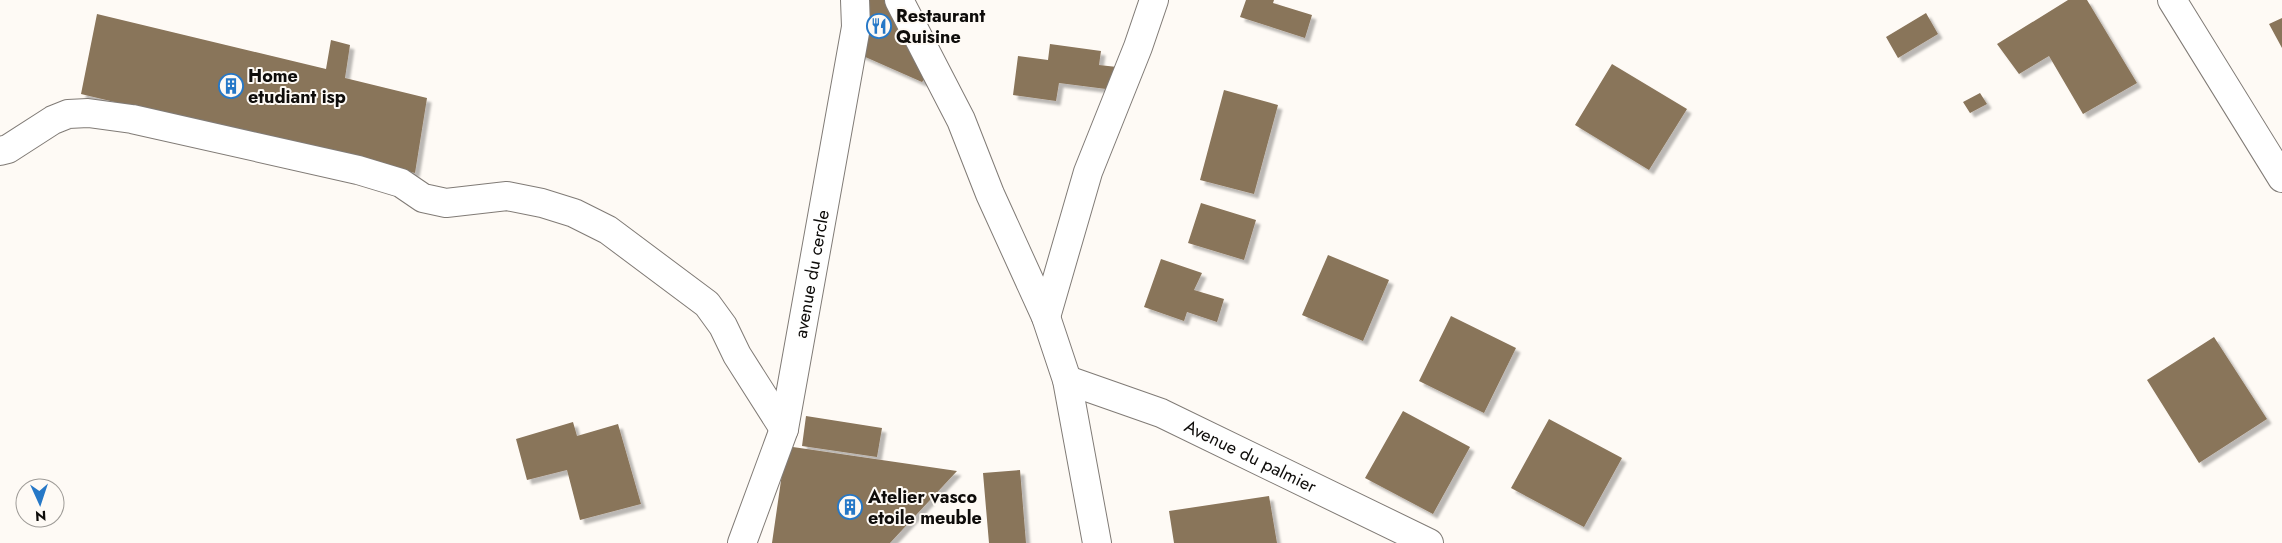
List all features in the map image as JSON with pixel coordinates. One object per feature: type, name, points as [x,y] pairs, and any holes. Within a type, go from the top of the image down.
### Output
[{"type":"street","name":"avenue du cercle","points":[[742,543],[784,429],[856,27],[855,0]]},
{"type":"street","points":[[900,0],[961,120],[990,194],[1046,317],[1067,380],[1097,543]]},
{"type":"street","points":[[1046,317],[1088,172],[1138,47],[1154,0]]},
{"type":"street","points":[[2172,0],[2282,178]]},
{"type":"street","points":[[0,151],[8,149],[52,120],[68,114],[88,113],[142,121],[358,170],[401,183],[423,198],[446,202],[507,196],[542,203],[574,213],[608,230],[707,304],[723,326],[737,356],[784,429]]},
{"type":"street","name":"Avenue du palmier","points":[[1067,380],[1161,413],[1429,543]]},
{"type":"building","name":"Restaurant Quisine","points":[[858,0],[888,0],[930,73],[922,82],[854,52]]},
{"type":"building","points":[[1246,0],[1274,0],[1273,3],[1312,15],[1305,38],[1240,17]]},
{"type":"building","points":[[2068,0],[2087,0],[2137,83],[2083,114],[2049,56],[2019,74],[1997,44]]},
{"type":"building","points":[[1926,13],[1938,34],[1898,58],[1886,37]]},
{"type":"building","name":"Home etudiant isp","points":[[97,14],[326,69],[331,40],[350,45],[345,78],[427,98],[415,173],[81,94]]},
{"type":"building","points":[[2282,18],[2282,48],[2269,24]]},
{"type":"building","points":[[1050,44],[1101,51],[1099,65],[1117,67],[1114,90],[1059,83],[1056,101],[1013,95],[1018,56],[1048,60]]},
{"type":"building","points":[[1612,64],[1687,109],[1649,170],[1575,125]]},
{"type":"building","points":[[1224,90],[1278,105],[1254,194],[1200,180]]},
{"type":"building","points":[[1980,93],[1987,104],[1970,113],[1963,102]]},
{"type":"building","points":[[1201,203],[1256,220],[1244,260],[1188,243]]},
{"type":"building","points":[[1328,255],[1389,280],[1363,341],[1302,315]]},
{"type":"building","points":[[1161,259],[1202,273],[1194,290],[1224,299],[1217,322],[1187,312],[1184,321],[1144,307]]},
{"type":"building","points":[[1451,316],[1516,348],[1484,413],[1419,381]]},
{"type":"building","points":[[2214,337],[2267,419],[2199,463],[2147,380]]},
{"type":"building","points":[[1403,411],[1470,447],[1433,514],[1365,478]]},
{"type":"building","points":[[806,416],[882,428],[877,457],[802,446]]},
{"type":"building","points":[[1549,419],[1622,458],[1584,527],[1511,488]]},
{"type":"building","points":[[573,422],[577,436],[618,424],[641,504],[580,520],[567,470],[527,480],[516,439]]},
{"type":"building","name":"Atelier vasco etoile meuble","points":[[786,446],[957,471],[890,543],[772,543]]},
{"type":"building","points":[[1020,470],[1026,543],[989,543],[983,473]]},
{"type":"building","points":[[1269,496],[1277,543],[1174,543],[1169,511]]},
{"type":"place","name":"Restaurant Quisine","points":[[879,26]]},
{"type":"place","name":"Home etudiant isp","points":[[231,86]]},
{"type":"place","name":"Atelier vasco etoile meuble","points":[[850,507]]}]
